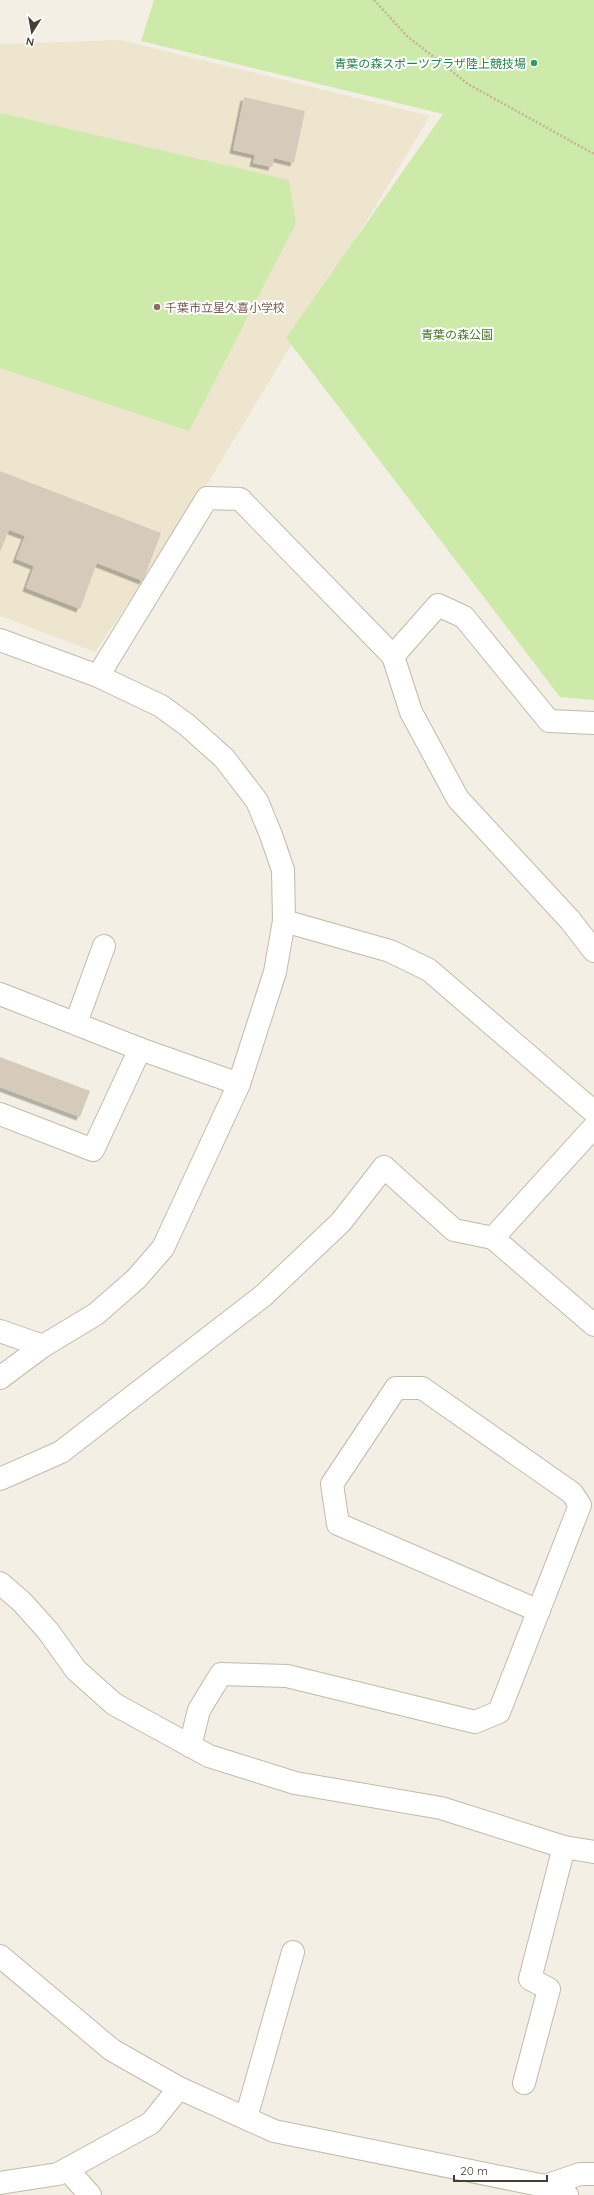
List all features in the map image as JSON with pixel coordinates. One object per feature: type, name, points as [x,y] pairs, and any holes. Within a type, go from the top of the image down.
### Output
[{"type":"street","points":[[98,676],[207,498],[240,500],[393,656],[411,712],[458,799],[570,920],[594,951]]},
{"type":"street","points":[[393,656],[438,605],[464,617],[550,721],[594,723]]},
{"type":"street","points":[[0,640],[98,676],[161,706],[187,725],[224,758],[258,801],[271,836],[283,870],[284,921],[275,972],[239,1084],[163,1248],[136,1279],[96,1314],[43,1346],[0,1378]]},
{"type":"street","points":[[284,921],[390,951],[429,970],[594,1112]]},
{"type":"street","points":[[76,1022],[104,946]]},
{"type":"street","points":[[0,994],[76,1022],[140,1049],[239,1084]]},
{"type":"street","points":[[0,1114],[93,1150],[140,1049]]},
{"type":"street","points":[[494,1238],[594,1127]]},
{"type":"street","points":[[0,1479],[61,1452],[264,1295],[341,1222],[384,1167],[454,1230],[494,1238],[594,1325]]},
{"type":"street","points":[[0,1331],[43,1346]]},
{"type":"street","points":[[190,1746],[199,1710],[221,1674],[287,1676],[475,1722],[499,1712],[539,1611],[580,1505],[572,1493],[422,1388],[396,1388],[332,1484],[338,1524],[539,1611]]},
{"type":"street","points":[[0,1583],[22,1602],[48,1631],[76,1670],[114,1704],[209,1756],[295,1783],[441,1808],[564,1847],[594,1852]]},
{"type":"street","points":[[524,2083],[549,1989],[530,1979],[564,1847]]},
{"type":"street","points":[[246,2118],[293,1952]]},
{"type":"street","points":[[0,1956],[112,2050],[179,2088],[274,2131],[545,2186],[567,2195]]},
{"type":"street","points":[[0,2183],[58,2174],[151,2123],[179,2088]]},
{"type":"street","points":[[67,2169],[90,2195]]},
{"type":"street","points":[[545,2186],[580,2174],[594,2174]]},
{"type":"path","points":[[374,0],[408,36],[468,84],[594,154]]},
{"type":"shaded area","name":"千葉市立星久喜小学校","points":[[121,40],[430,116],[198,499],[95,652],[0,616],[0,44]]},
{"type":"green space","name":"青葉の森公園","points":[[154,0],[594,0],[594,700],[560,697],[286,338],[443,114],[141,41]]},
{"type":"green space","points":[[0,113],[289,180],[296,223],[189,431],[0,368]]},
{"type":"building","points":[[244,97],[305,111],[294,163],[274,158],[272,167],[253,163],[255,155],[233,150]]},
{"type":"building","points":[[0,471],[161,533],[143,581],[97,563],[80,609],[26,588],[34,566],[16,559],[25,536],[9,530],[0,552]]},
{"type":"building","points":[[0,1057],[90,1091],[80,1117],[0,1087]]},
{"type":"place","name":"青葉の森スポーツプラザ陸上競技場","points":[[534,63]]},
{"type":"place","name":"千葉市立星久喜小学校","points":[[157,307]]}]
